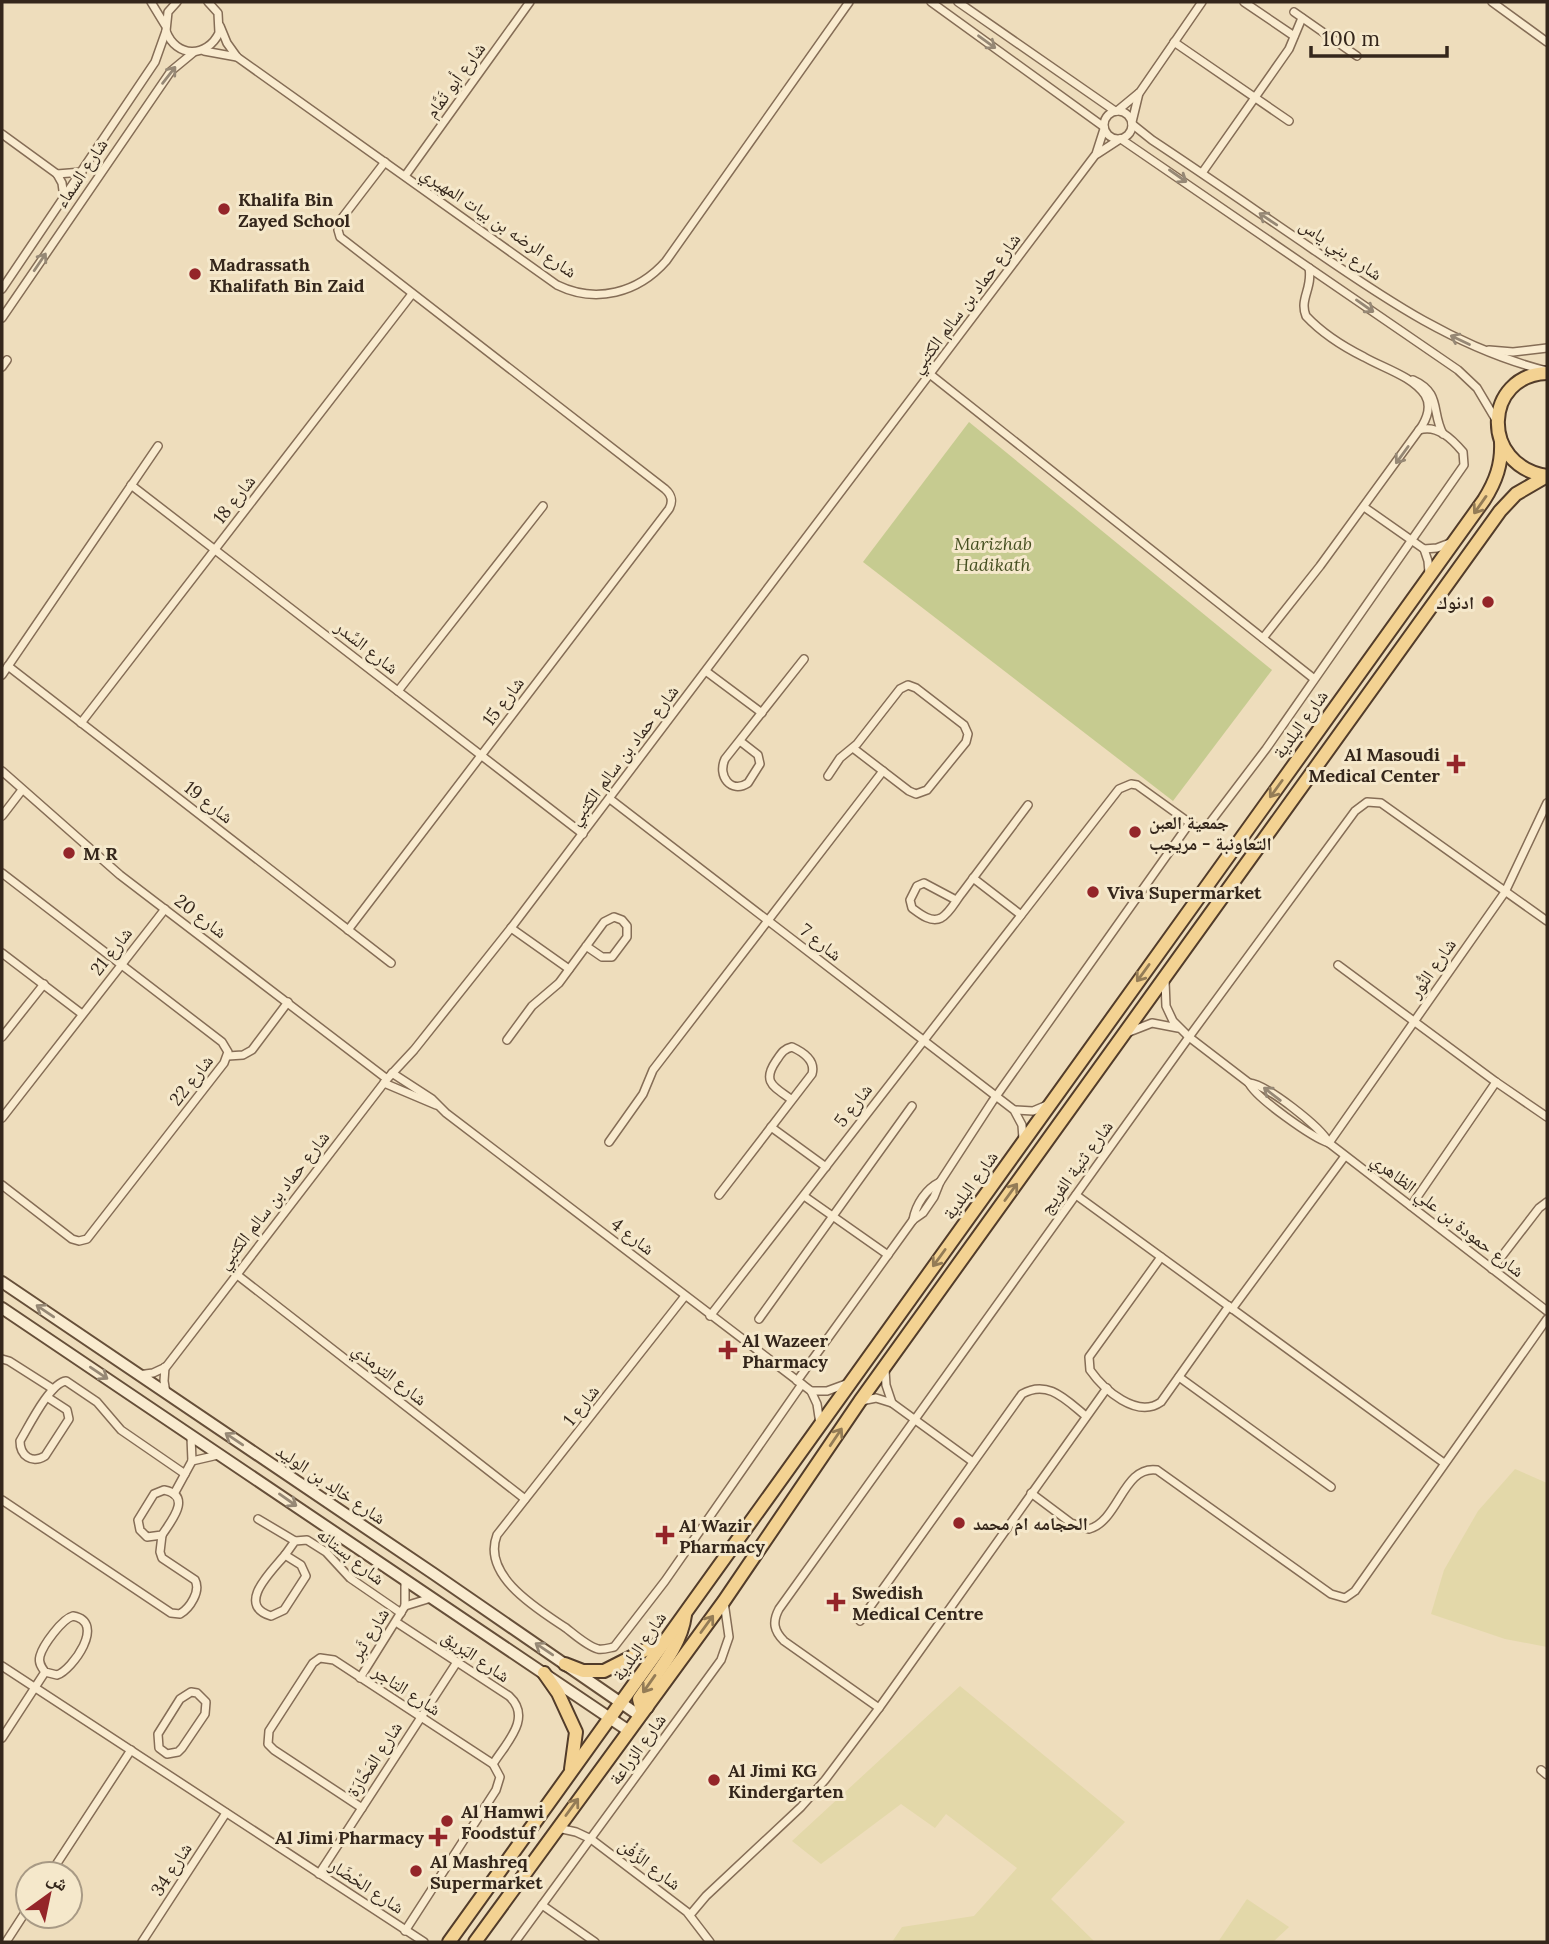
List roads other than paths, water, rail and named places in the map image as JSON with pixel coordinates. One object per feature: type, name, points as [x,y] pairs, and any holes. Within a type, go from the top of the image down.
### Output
[{"type":"main road","points":[[1547,372],[1530,376],[1510,390],[1503,400],[1497,424],[1501,442],[1514,462],[1535,474],[1547,476]]},
{"type":"main road","name":"شارع البلدية","points":[[448,1942],[1455,541],[1491,489],[1496,478],[1501,442]]},
{"type":"main road","name":"شارع البلدية","points":[[475,1942],[724,1601],[860,1401],[1500,511],[1516,494],[1547,476]]},
{"type":"main road","points":[[643,1712],[639,1699],[679,1639],[685,1612]]},
{"type":"main road","points":[[565,1664],[583,1671],[604,1671],[665,1640]]},
{"type":"main road","points":[[544,1673],[558,1693],[576,1732],[570,1774]]},
{"type":"street","points":[[150,2],[176,47],[197,52]]},
{"type":"street","name":"شارع السماء","points":[[2,289],[155,62],[168,12],[177,2]]},
{"type":"street","name":"شارع الرضه بن بيات المهيري","points":[[208,2],[218,13],[227,43],[237,57],[557,285],[577,292],[599,295],[632,288],[651,276],[666,261],[850,3]]},
{"type":"street","name":"شارع أبو تَمَّام","points":[[405,176],[530,2]]},
{"type":"street","points":[[931,2],[1104,128],[1108,136],[1121,139],[1130,133],[1140,92]]},
{"type":"street","points":[[958,2],[1116,111],[1126,114],[1132,123]]},
{"type":"street","points":[[1104,128],[1107,116],[1140,92],[1202,2]]},
{"type":"street","points":[[1244,2],[1294,36]]},
{"type":"street","points":[[1492,2],[1547,42]]},
{"type":"street","points":[[1294,12],[1357,56]]},
{"type":"street","points":[[1202,173],[1289,49],[1302,18]]},
{"type":"street","name":"شارع السماء","points":[[2,318],[171,71],[212,44],[220,26]]},
{"type":"street","points":[[1174,42],[1289,121]]},
{"type":"street","name":"شارع الرضه بن بيات المهيري","points":[[197,52],[237,57]]},
{"type":"street","name":"شارع بني ياس","points":[[1132,123],[1376,293],[1429,325],[1481,350],[1547,372]]},
{"type":"street","name":"شارع حماد بن سالم الكتبي","points":[[166,1367],[388,1078],[414,1050],[511,929],[707,671],[1096,154],[1104,128]]},
{"type":"street","points":[[2,134],[57,174],[64,198]]},
{"type":"street","name":"شارع حماد بن سالم الكتبي","points":[[1096,154],[1121,139]]},
{"type":"street","name":"شارع بني ياس","points":[[1121,139],[1466,377],[1485,399],[1497,424]]},
{"type":"street","points":[[385,162],[341,219],[338,230],[343,240],[412,294]]},
{"type":"street","points":[[57,174],[82,172]]},
{"type":"street","points":[[1263,638],[1364,507],[1419,430],[1427,416],[1429,404],[1420,390],[1406,379],[1354,352],[1306,316],[1303,306],[1311,279],[1309,268]]},
{"type":"street","points":[[1309,290],[1330,282]]},
{"type":"street","name":"شارع 15","points":[[348,930],[670,509],[671,498],[665,489],[412,294]]},
{"type":"street","name":"شارع 18","points":[[81,723],[412,294]]},
{"type":"street","points":[[1481,350],[1513,352],[1547,348]]},
{"type":"street","points":[[2,368],[7,360]]},
{"type":"street","points":[[931,375],[1314,678]]},
{"type":"street","points":[[1406,379],[1418,382],[1431,395],[1444,435]]},
{"type":"street","points":[[799,1382],[913,1220],[926,1209],[940,1182],[996,1097],[1189,824],[1200,828],[1209,824],[1266,749],[1464,465],[1463,452],[1444,435],[1435,429],[1419,430]]},
{"type":"street","points":[[2,675],[158,446]]},
{"type":"street","name":"شارع السَّدر","points":[[131,485],[583,834]]},
{"type":"street","points":[[398,691],[543,506]]},
{"type":"street","points":[[1364,507],[1424,550],[1429,567],[1427,579]]},
{"type":"street","points":[[1424,550],[1455,541]]},
{"type":"street","points":[[740,741],[755,753],[760,761],[758,770],[748,783],[740,787],[732,786],[725,780],[722,768],[740,741],[804,659]]},
{"type":"street","name":"شارع 19","points":[[8,666],[391,963]]},
{"type":"street","points":[[707,671],[762,712]]},
{"type":"street","points":[[828,776],[840,758],[853,748],[900,690],[908,685],[916,688],[966,727],[968,734],[966,742],[924,793],[913,793],[853,748]]},
{"type":"street","name":"شارع 20","points":[[2,771],[120,875],[388,1078]]},
{"type":"street","points":[[609,1142],[643,1094],[653,1070],[883,771]]},
{"type":"street","name":"شارع 5","points":[[710,1316],[1119,789],[1138,785],[1189,824]]},
{"type":"street","points":[[2,816],[22,790]]},
{"type":"street","name":"شارع 7","points":[[610,799],[1014,1110]]},
{"type":"street","name":"شارع ثنية الفريج","points":[[879,1708],[784,1641],[774,1626],[775,1616],[1189,1037],[1355,811],[1367,802],[1374,801],[1387,807],[1547,921]]},
{"type":"street","name":"شارع النُّور","points":[[1329,1143],[1504,892],[1547,803]]},
{"type":"street","points":[[957,900],[924,883],[917,886],[910,900],[912,908],[932,919],[945,915],[957,900],[974,878],[1028,805]]},
{"type":"street","name":"شارع 22","points":[[2,873],[222,1042],[227,1048],[228,1056],[87,1239],[72,1239],[2,1185]]},
{"type":"street","points":[[974,878],[1021,915]]},
{"type":"street","name":"شارع 21","points":[[2,1118],[5,1109],[165,909]]},
{"type":"street","points":[[507,1040],[532,1006],[555,988],[586,946],[607,920],[618,918],[627,926],[627,937],[612,957],[602,957],[586,946]]},
{"type":"street","points":[[511,929],[569,969]]},
{"type":"street","points":[[2,953],[82,1014]]},
{"type":"street","points":[[1338,965],[1547,1117]]},
{"type":"street","name":"شارع حمودة بن علي الظاهري","points":[[1166,976],[1166,1006],[1179,1028],[1189,1037],[1249,1083],[1263,1086],[1321,1132],[1329,1143],[1345,1156],[1547,1311]]},
{"type":"street","points":[[2,1037],[44,984]]},
{"type":"street","points":[[228,1056],[243,1055],[252,1050],[288,1002]]},
{"type":"street","points":[[1122,1037],[1136,1028],[1152,1023],[1179,1028]]},
{"type":"street","points":[[719,1195],[812,1074],[814,1067],[811,1059],[792,1047],[784,1050],[769,1071],[768,1077],[771,1083],[792,1100]]},
{"type":"street","name":"شارع 4","points":[[388,1078],[436,1105],[811,1391]]},
{"type":"street","name":"شارع 4","points":[[388,1078],[429,1097],[436,1105]]},
{"type":"street","points":[[1411,1206],[1496,1082]]},
{"type":"street","points":[[1014,1110],[1033,1111],[1050,1103]]},
{"type":"street","points":[[758,1319],[912,1106]]},
{"type":"street","points":[[1014,1110],[1022,1125],[1023,1141]]},
{"type":"street","points":[[771,1127],[825,1167]]},
{"type":"street","points":[[1161,1257],[1089,1357],[1090,1370],[1107,1388],[1131,1405],[1147,1409],[1161,1402],[1345,1156]]},
{"type":"street","points":[[1076,1195],[1444,1463]]},
{"type":"street","points":[[804,1196],[888,1255]]},
{"type":"street","points":[[1493,1269],[1539,1208],[1547,1202]]},
{"type":"street","name":"شارع الترمذي","points":[[236,1274],[525,1499]]},
{"type":"street","name":"شارع خالِد بن الوليد","points":[[2,1282],[621,1703],[643,1712]]},
{"type":"street","name":"شارع 1","points":[[685,1296],[495,1539],[494,1552],[505,1577],[519,1596],[590,1646],[606,1649],[614,1647],[665,1581],[799,1382]]},
{"type":"street","points":[[2,1307],[629,1731]]},
{"type":"street","points":[[1031,1493],[1071,1523],[1089,1529],[1102,1522],[1138,1474],[1143,1470],[1157,1470],[1331,1594],[1345,1598],[1355,1591],[1547,1319]]},
{"type":"street","points":[[2,1359],[53,1389]]},
{"type":"street","points":[[138,1375],[153,1373],[166,1367]]},
{"type":"street","points":[[166,1367],[166,1394]]},
{"type":"street","points":[[885,1367],[886,1385],[892,1403]]},
{"type":"street","points":[[1179,1377],[1331,1487]]},
{"type":"street","points":[[47,1397],[67,1410],[69,1419],[46,1456],[30,1459],[21,1451],[20,1441],[47,1397],[59,1382],[70,1383],[97,1402],[121,1430],[185,1474]]},
{"type":"street","points":[[820,1425],[817,1404],[811,1391],[827,1391],[850,1382]]},
{"type":"street","points":[[690,1915],[706,1896],[808,1800],[879,1708],[1107,1388]]},
{"type":"street","points":[[860,1621],[1022,1394],[1030,1389],[1050,1389],[1086,1416]]},
{"type":"street","points":[[860,1401],[876,1398],[892,1403],[973,1462]]},
{"type":"street","points":[[174,1494],[192,1461],[191,1434]]},
{"type":"street","points":[[192,1461],[221,1454]]},
{"type":"street","points":[[2,1500],[171,1613],[180,1614],[187,1608],[198,1590],[198,1585],[195,1580],[162,1558],[162,1535],[179,1503],[174,1494],[164,1490],[154,1494],[138,1520],[140,1530],[147,1537],[162,1535]]},
{"type":"street","points":[[258,1519],[295,1541]]},
{"type":"street","name":"شارع بستانه","points":[[285,1555],[301,1565],[306,1576],[284,1610],[271,1616],[262,1613],[256,1607],[255,1600],[259,1588],[295,1541],[307,1539],[322,1549],[350,1578],[403,1609]]},
{"type":"street","name":"شارع ثَبر","points":[[360,1678],[403,1609],[405,1580]]},
{"type":"street","name":"شارع ثَبر","points":[[403,1609],[431,1598]]},
{"type":"street","name":"شارع الزراعة","points":[[515,1942],[721,1660],[729,1637],[724,1601]]},
{"type":"street","points":[[73,1616],[84,1620],[88,1625],[88,1637],[66,1670],[57,1675],[46,1672],[40,1665],[40,1655],[62,1621],[73,1616]]},
{"type":"street","name":"شارع البَريق","points":[[396,1622],[509,1696],[518,1707],[520,1719],[493,1764]]},
{"type":"street","name":"شارع التاجر","points":[[362,1808],[274,1750],[267,1739],[316,1660],[330,1658],[493,1764]]},
{"type":"street","name":"شارع المَحَّارَة","points":[[319,1874],[457,1662]]},
{"type":"street","name":"شارع الحْضَار","points":[[2,1666],[423,1942]]},
{"type":"street","points":[[2,1738],[46,1672]]},
{"type":"street","points":[[191,1692],[203,1696],[206,1702],[205,1714],[182,1748],[173,1754],[162,1752],[157,1744],[158,1734],[180,1699],[191,1692]]},
{"type":"street","points":[[59,1860],[131,1751]]},
{"type":"street","points":[[153,1765],[162,1752]]},
{"type":"street","points":[[405,1931],[499,1785],[500,1777],[493,1764]]},
{"type":"street","name":"شارع 34","points":[[142,1942],[226,1813]]},
{"type":"street","name":"شارع الزَّفْن","points":[[558,1828],[591,1839],[690,1915],[710,1942]]},
{"type":"street","points":[[542,1905],[595,1942]]},
{"type":"place","name":"Khalifa Bin Zayed School","points":[[224,209]]},
{"type":"place","name":"Madrassath Khalifath Bin Zaid","points":[[195,274]]},
{"type":"place","name":"ادنوك","points":[[1488,602]]},
{"type":"place","name":"Al Masoudi Medical Center","points":[[1456,764]]},
{"type":"place","name":"جمعية العبن التعاونبة - مريجب","points":[[1135,832]]},
{"type":"place","name":"M R","points":[[69,853]]},
{"type":"place","name":"Viva Supermarket","points":[[1093,892]]},
{"type":"place","name":"Al Wazeer Pharmacy","points":[[728,1350]]},
{"type":"place","name":"الحجامه ام محمد","points":[[959,1523]]},
{"type":"place","name":"Al Wazir Pharmacy","points":[[665,1535]]},
{"type":"place","name":"Swedish Medical Centre","points":[[836,1602]]},
{"type":"place","name":"Al Jimi KG Kindergarten","points":[[714,1780]]},
{"type":"place","name":"Al Hamwi Foodstuf","points":[[447,1821]]},
{"type":"place","name":"Al Jimi Pharmacy","points":[[438,1837]]},
{"type":"place","name":"Al Mashreq Supermarket","points":[[416,1871]]},
{"type":"park label","name":"Marizhab Hadikath","points":[[993,553]]}]
